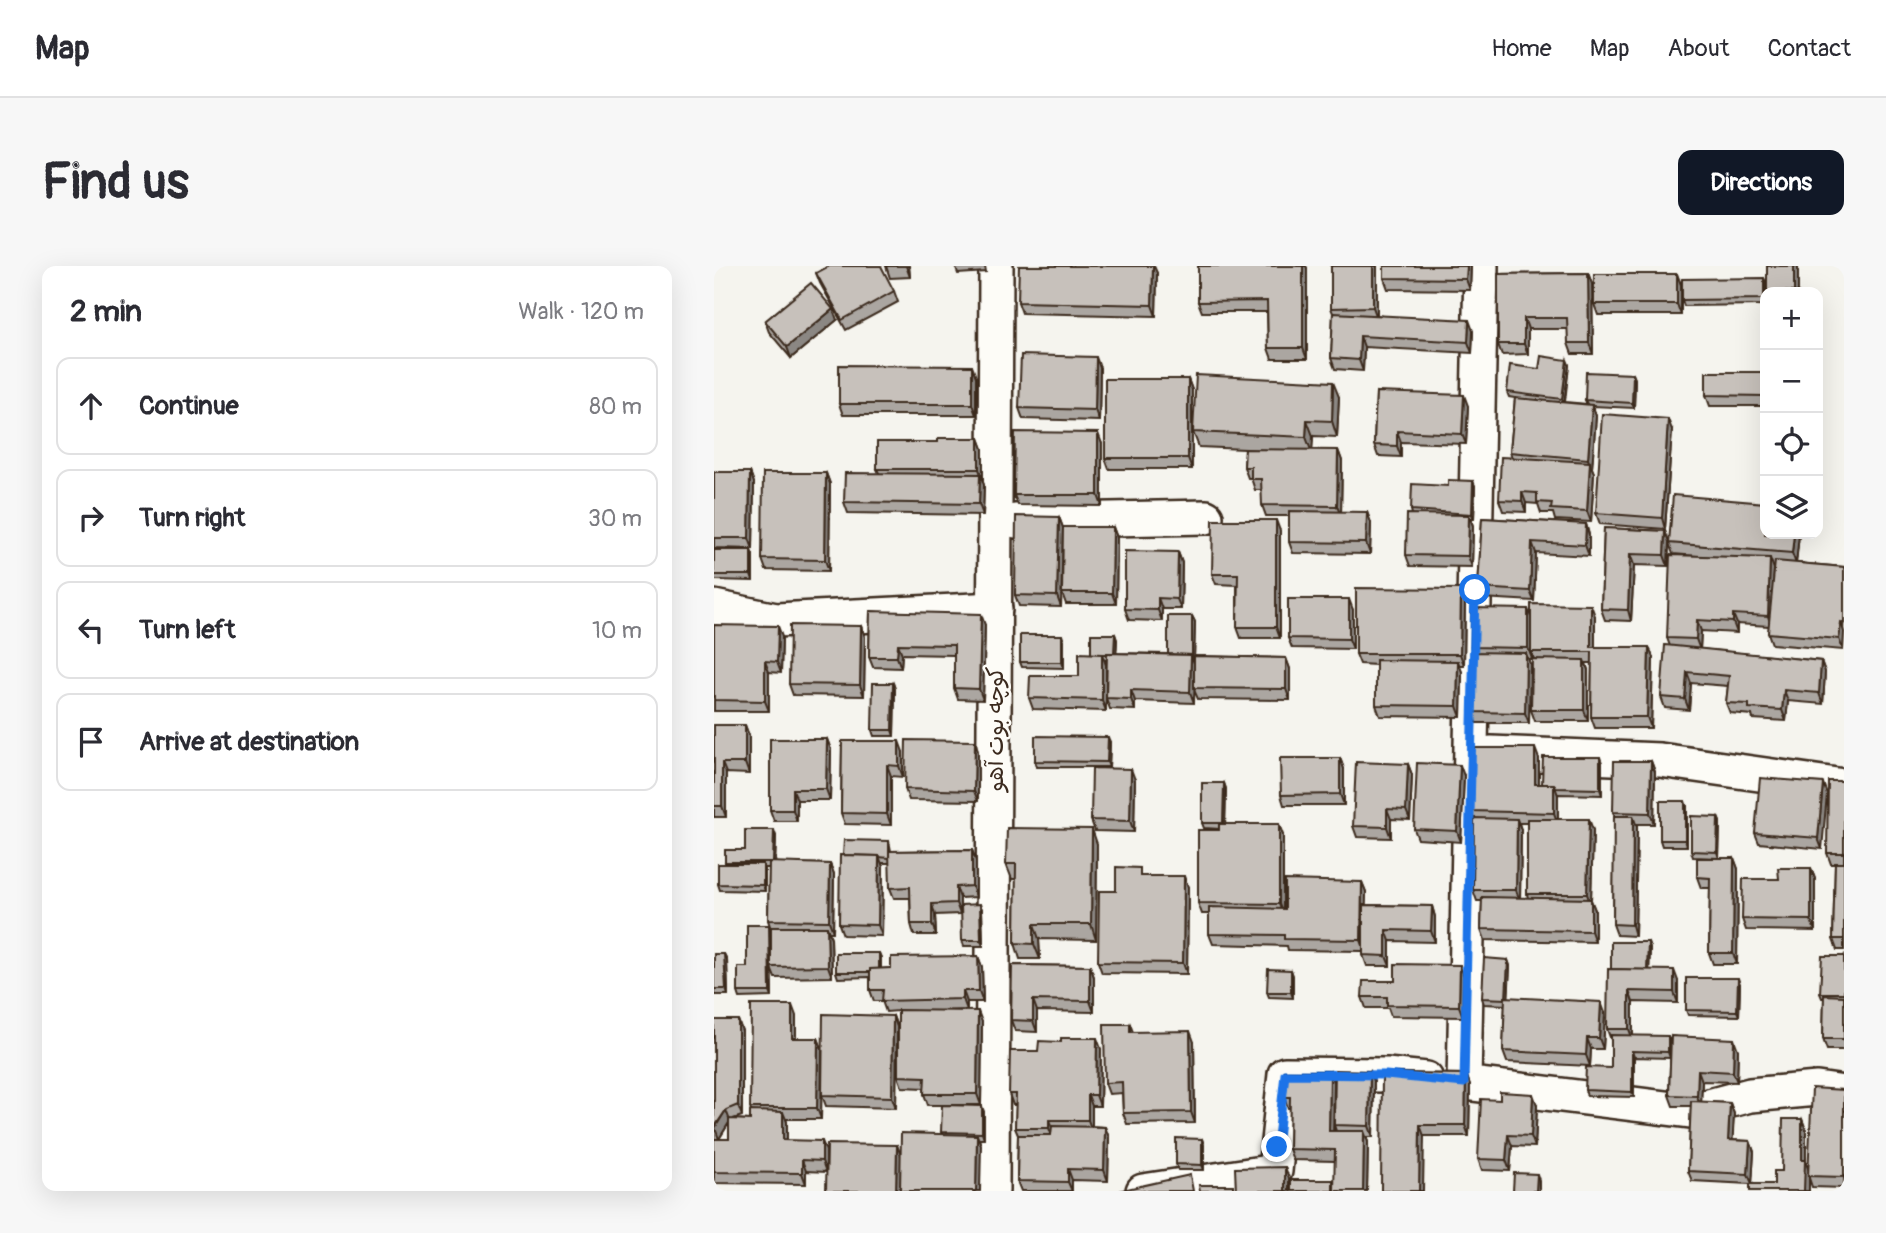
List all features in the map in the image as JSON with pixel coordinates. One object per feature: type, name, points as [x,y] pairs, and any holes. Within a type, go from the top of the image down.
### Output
[{"type":"street","name":"کوچه بوت آهو","points":[[992,1191],[996,266]]},
{"type":"street","points":[[1464,1083],[1481,266]]},
{"type":"street","points":[[995,522],[1206,517]]},
{"type":"street","points":[[714,607],[776,620],[995,609]]},
{"type":"street","points":[[1471,752],[1660,760],[1844,786]]},
{"type":"street","points":[[1143,1191],[1275,1171],[1285,1074],[1386,1075],[1690,1111],[1750,1095],[1817,1088],[1844,1093]]},
{"type":"building","points":[[829,266],[881,266],[894,291],[842,320],[816,273]]},
{"type":"building","points":[[1019,266],[1153,266],[1152,305],[1018,302]]},
{"type":"building","points":[[1198,266],[1303,266],[1303,348],[1268,348],[1267,301],[1198,302]]},
{"type":"building","points":[[1331,266],[1373,266],[1373,307],[1331,308]]},
{"type":"building","points":[[1384,266],[1467,266],[1466,279],[1384,278]]},
{"type":"building","points":[[1767,266],[1794,266],[1794,287],[1767,287]]},
{"type":"building","points":[[1588,273],[1589,343],[1568,343],[1567,318],[1524,318],[1524,344],[1498,344],[1498,274]]},
{"type":"building","points":[[1594,274],[1677,274],[1677,304],[1594,304]]},
{"type":"building","points":[[1764,278],[1764,287],[1760,287],[1760,299],[1682,300],[1682,279]]},
{"type":"building","points":[[811,283],[833,309],[787,347],[765,321]]},
{"type":"building","points":[[1333,313],[1469,320],[1468,342],[1360,336],[1359,360],[1331,358]]},
{"type":"building","points":[[1021,355],[1096,357],[1095,410],[1019,408]]},
{"type":"building","points":[[1541,356],[1567,360],[1562,399],[1507,392],[1510,365],[1539,369]]},
{"type":"building","points":[[839,365],[972,366],[972,404],[839,404]]},
{"type":"building","points":[[1586,372],[1633,374],[1632,403],[1585,400]]},
{"type":"building","points":[[1706,372],[1760,372],[1760,396],[1706,395]]},
{"type":"building","points":[[1196,375],[1333,382],[1332,421],[1307,420],[1306,437],[1193,432]]},
{"type":"building","points":[[1105,379],[1188,379],[1188,458],[1105,458]]},
{"type":"building","points":[[1376,392],[1464,395],[1462,434],[1397,431],[1397,446],[1374,445]]},
{"type":"building","points":[[1515,398],[1592,405],[1588,459],[1510,452]]},
{"type":"building","points":[[1602,414],[1668,419],[1662,518],[1596,513]]},
{"type":"building","points":[[1015,432],[1098,433],[1098,495],[1014,495]]},
{"type":"building","points":[[938,438],[979,438],[979,469],[877,469],[877,442],[938,442]]},
{"type":"building","points":[[1245,449],[1338,450],[1337,506],[1262,505],[1261,479],[1251,479],[1251,467],[1244,467]]},
{"type":"building","points":[[1501,457],[1590,462],[1587,511],[1551,509],[1552,503],[1537,502],[1537,493],[1522,492],[1522,501],[1499,500]]},
{"type":"building","points":[[714,472],[750,472],[749,538],[714,538]]},
{"type":"building","points":[[763,473],[826,473],[825,560],[762,559]]},
{"type":"building","points":[[845,473],[980,474],[979,504],[844,502]]},
{"type":"building","points":[[1448,480],[1473,481],[1472,514],[1411,510],[1412,484],[1448,486]]},
{"type":"building","points":[[1673,495],[1760,503],[1760,539],[1793,539],[1792,553],[1669,543]]},
{"type":"building","points":[[1289,511],[1367,512],[1366,543],[1289,542]]},
{"type":"building","points":[[1407,514],[1469,515],[1468,556],[1406,555]]},
{"type":"building","points":[[1016,516],[1059,517],[1057,596],[1015,595]]},
{"type":"building","points":[[1482,518],[1586,524],[1585,545],[1532,542],[1530,591],[1478,588]]},
{"type":"building","points":[[1213,520],[1276,520],[1276,627],[1237,627],[1238,574],[1212,574]]},
{"type":"building","points":[[1063,527],[1113,527],[1112,593],[1062,593]]},
{"type":"building","points":[[1604,528],[1665,531],[1664,555],[1630,554],[1628,610],[1601,609]]},
{"type":"building","points":[[714,550],[751,550],[751,575],[714,575]]},
{"type":"building","points":[[1125,551],[1178,552],[1177,599],[1158,598],[1158,610],[1125,609]]},
{"type":"building","points":[[1670,555],[1770,558],[1768,616],[1733,614],[1733,622],[1697,620],[1696,639],[1667,638]]},
{"type":"building","points":[[1775,561],[1844,567],[1844,623],[1841,622],[1839,639],[1768,633]]},
{"type":"building","points":[[1356,588],[1461,589],[1460,654],[1356,654]]},
{"type":"building","points":[[1288,599],[1349,599],[1349,639],[1288,638]]},
{"type":"building","points":[[1531,604],[1591,605],[1591,647],[1649,647],[1647,717],[1591,717],[1592,652],[1531,652]]},
{"type":"building","points":[[1472,608],[1528,609],[1528,648],[1471,647]]},
{"type":"building","points":[[870,611],[981,614],[979,689],[954,688],[954,645],[898,644],[897,657],[869,657]]},
{"type":"building","points":[[1168,616],[1192,616],[1192,658],[1191,655],[1168,654]]},
{"type":"building","points":[[714,625],[778,626],[777,662],[765,661],[765,701],[714,700]]},
{"type":"building","points":[[790,625],[861,626],[860,685],[789,684]]},
{"type":"building","points":[[1091,634],[1115,634],[1114,653],[1091,654]]},
{"type":"building","points":[[1020,635],[1062,635],[1062,662],[1020,662]]},
{"type":"building","points":[[1665,645],[1821,661],[1819,693],[1784,690],[1782,710],[1749,708],[1749,704],[1726,703],[1729,676],[1687,672],[1685,699],[1661,697]]},
{"type":"building","points":[[1472,652],[1526,653],[1525,713],[1472,712]]},
{"type":"building","points":[[1079,653],[1102,654],[1102,700],[1029,698],[1030,676],[1079,676]]},
{"type":"building","points":[[1107,653],[1191,655],[1190,692],[1131,690],[1131,699],[1106,698]]},
{"type":"building","points":[[1194,656],[1286,658],[1286,689],[1194,688]]},
{"type":"building","points":[[1532,659],[1584,660],[1584,710],[1531,710]]},
{"type":"building","points":[[1376,660],[1458,661],[1457,706],[1376,705]]},
{"type":"building","points":[[873,683],[893,683],[892,730],[872,730]]},
{"type":"building","points":[[714,725],[745,725],[745,763],[722,763],[722,806],[714,806]]},
{"type":"building","points":[[1035,736],[1108,737],[1107,762],[1035,761]]},
{"type":"building","points":[[770,739],[827,739],[826,789],[793,789],[793,810],[770,810]]},
{"type":"building","points":[[906,740],[975,741],[974,791],[905,789]]},
{"type":"building","points":[[842,741],[899,741],[899,766],[887,765],[887,814],[841,813]]},
{"type":"building","points":[[1471,748],[1535,748],[1535,784],[1554,784],[1554,813],[1470,811]]},
{"type":"building","points":[[1543,757],[1600,757],[1600,789],[1556,788],[1554,784],[1542,784]]},
{"type":"building","points":[[1280,758],[1340,758],[1340,794],[1281,795]]},
{"type":"building","points":[[1614,761],[1651,761],[1650,813],[1613,812]]},
{"type":"building","points":[[1356,762],[1408,764],[1406,810],[1387,809],[1387,827],[1353,826]]},
{"type":"building","points":[[1417,763],[1460,765],[1457,831],[1414,829]]},
{"type":"building","points":[[1092,768],[1131,769],[1130,821],[1091,820]]},
{"type":"building","points":[[1760,778],[1823,783],[1818,838],[1755,833]]},
{"type":"building","points":[[1828,781],[1844,781],[1844,853],[1827,853]]},
{"type":"building","points":[[1202,783],[1224,783],[1223,823],[1202,823]]},
{"type":"building","points":[[1660,801],[1685,801],[1685,840],[1660,840]]},
{"type":"building","points":[[1614,816],[1633,816],[1632,925],[1613,924]]},
{"type":"building","points":[[1691,816],[1718,817],[1717,852],[1691,851]]},
{"type":"building","points":[[1474,818],[1517,819],[1516,890],[1473,890]]},
{"type":"building","points":[[1527,819],[1589,819],[1587,894],[1527,894]]},
{"type":"building","points":[[1219,824],[1279,824],[1279,904],[1198,903],[1198,830],[1219,830]]},
{"type":"building","points":[[1007,828],[1092,829],[1091,924],[1034,924],[1034,944],[1015,943],[1016,864],[1006,864]]},
{"type":"building","points":[[745,830],[774,830],[773,862],[725,862],[725,850],[745,850]]},
{"type":"building","points":[[844,840],[889,841],[889,858],[843,855]]},
{"type":"building","points":[[972,850],[972,886],[956,887],[956,903],[932,904],[932,924],[911,924],[910,887],[890,888],[889,851]]},
{"type":"building","points":[[840,855],[879,856],[878,925],[839,924]]},
{"type":"building","points":[[1697,858],[1734,858],[1733,953],[1709,953],[1710,878],[1697,877]]},
{"type":"building","points":[[769,862],[830,864],[829,921],[768,920]]},
{"type":"building","points":[[1835,863],[1844,863],[1844,939],[1833,939]]},
{"type":"building","points":[[718,864],[763,864],[763,885],[718,884]]},
{"type":"building","points":[[1116,867],[1140,868],[1140,876],[1184,876],[1183,963],[1098,962],[1099,891],[1116,891]]},
{"type":"building","points":[[1778,868],[1811,868],[1811,920],[1742,919],[1743,879],[1779,879]]},
{"type":"building","points":[[1285,880],[1362,882],[1361,940],[1209,934],[1209,907],[1285,909]]},
{"type":"building","points":[[1482,897],[1591,899],[1591,931],[1481,929]]},
{"type":"building","points":[[980,904],[981,940],[962,940],[961,905]]},
{"type":"building","points":[[1363,905],[1432,906],[1431,931],[1386,930],[1386,956],[1363,955]]},
{"type":"building","points":[[747,925],[769,925],[770,992],[738,992],[738,967],[747,967]]},
{"type":"building","points":[[771,927],[827,927],[828,966],[771,967]]},
{"type":"building","points":[[1611,942],[1648,942],[1647,970],[1611,969]]},
{"type":"building","points":[[836,953],[879,953],[879,969],[870,969],[870,972],[836,972]]},
{"type":"building","points":[[714,954],[724,954],[726,989],[714,989]]},
{"type":"building","points":[[978,956],[979,991],[963,991],[963,999],[882,1001],[883,990],[870,990],[870,969],[891,968],[891,957]]},
{"type":"building","points":[[1822,956],[1844,956],[1844,993],[1820,993]]},
{"type":"building","points":[[1484,958],[1508,960],[1506,999],[1482,998]]},
{"type":"building","points":[[1395,964],[1460,965],[1459,1006],[1387,1005],[1387,997],[1362,997],[1363,981],[1395,981]]},
{"type":"building","points":[[1012,965],[1090,966],[1090,1001],[1033,1000],[1033,1021],[1011,1020]]},
{"type":"building","points":[[1268,969],[1291,970],[1291,992],[1267,992]]},
{"type":"building","points":[[1608,969],[1674,970],[1674,992],[1629,991],[1629,1029],[1607,1029]]},
{"type":"building","points":[[1686,978],[1738,978],[1737,1011],[1686,1010]]},
{"type":"building","points":[[1824,995],[1844,996],[1844,1039],[1823,1039]]},
{"type":"building","points":[[1505,997],[1601,1002],[1599,1038],[1587,1038],[1586,1055],[1503,1051]]},
{"type":"building","points":[[751,1005],[792,1005],[792,1038],[818,1038],[817,1108],[750,1108]]},
{"type":"building","points":[[898,1010],[978,1011],[977,1094],[924,1094],[925,1077],[898,1076]]},
{"type":"building","points":[[823,1014],[893,1016],[892,1097],[822,1095]]},
{"type":"building","points":[[714,1020],[738,1020],[738,1105],[726,1110],[714,1128]]},
{"type":"building","points":[[1104,1024],[1130,1024],[1130,1032],[1190,1031],[1191,1112],[1123,1113],[1122,1082],[1105,1083]]},
{"type":"building","points":[[1611,1035],[1668,1036],[1668,1052],[1632,1051],[1632,1092],[1585,1090],[1586,1067],[1611,1068]]},
{"type":"building","points":[[1671,1036],[1734,1039],[1733,1072],[1698,1070],[1697,1096],[1669,1095]]},
{"type":"building","points":[[1061,1038],[1097,1038],[1096,1095],[1088,1095],[1088,1120],[1049,1120],[1049,1128],[1015,1128],[1016,1094],[1009,1094],[1010,1051],[1038,1051],[1039,1041],[1061,1042]]},
{"type":"building","points":[[1335,1070],[1370,1071],[1369,1126],[1334,1125]]},
{"type":"building","points":[[1284,1071],[1330,1071],[1329,1131],[1364,1131],[1363,1191],[1334,1191],[1335,1150],[1289,1149],[1290,1097],[1284,1097]]},
{"type":"building","points":[[1382,1073],[1466,1074],[1465,1125],[1420,1125],[1419,1191],[1381,1191]]},
{"type":"building","points":[[1812,1088],[1844,1090],[1844,1177],[1808,1176]]},
{"type":"building","points":[[1500,1092],[1533,1094],[1531,1136],[1508,1135],[1506,1160],[1478,1159],[1481,1099],[1500,1100]]},
{"type":"building","points":[[1691,1101],[1730,1103],[1728,1140],[1750,1141],[1748,1174],[1688,1171]]},
{"type":"building","points":[[942,1105],[982,1106],[982,1133],[941,1132]]},
{"type":"building","points":[[750,1111],[783,1112],[783,1140],[822,1141],[822,1161],[802,1160],[802,1173],[714,1172],[714,1139],[729,1139],[729,1119],[750,1120]]},
{"type":"building","points":[[1783,1119],[1802,1119],[1804,1191],[1750,1191],[1750,1184],[1774,1184],[1774,1171],[1782,1171]]},
{"type":"building","points":[[1052,1126],[1105,1127],[1104,1170],[1068,1169],[1068,1182],[1017,1181],[1018,1135],[1051,1135]]},
{"type":"building","points":[[901,1133],[977,1135],[976,1191],[900,1191]]},
{"type":"building","points":[[1176,1138],[1202,1139],[1202,1165],[1176,1164]]},
{"type":"building","points":[[827,1144],[897,1145],[896,1191],[826,1191]]},
{"type":"building","points":[[1285,1167],[1285,1191],[1236,1191],[1235,1168]]},
{"type":"building","points":[[1514,1173],[1537,1174],[1536,1191],[1513,1191]]},
{"type":"building","points":[[1190,1175],[1193,1191],[1122,1190]]},
{"type":"building","points":[[1291,1180],[1333,1180],[1333,1191],[1291,1191]]},
{"type":"building","points":[[1199,1185],[1233,1185],[1233,1191],[1200,1191]]},
{"type":"route","points":[[1277,1147],[1285,1074],[1386,1075],[1464,1083],[1475,590]]}]
